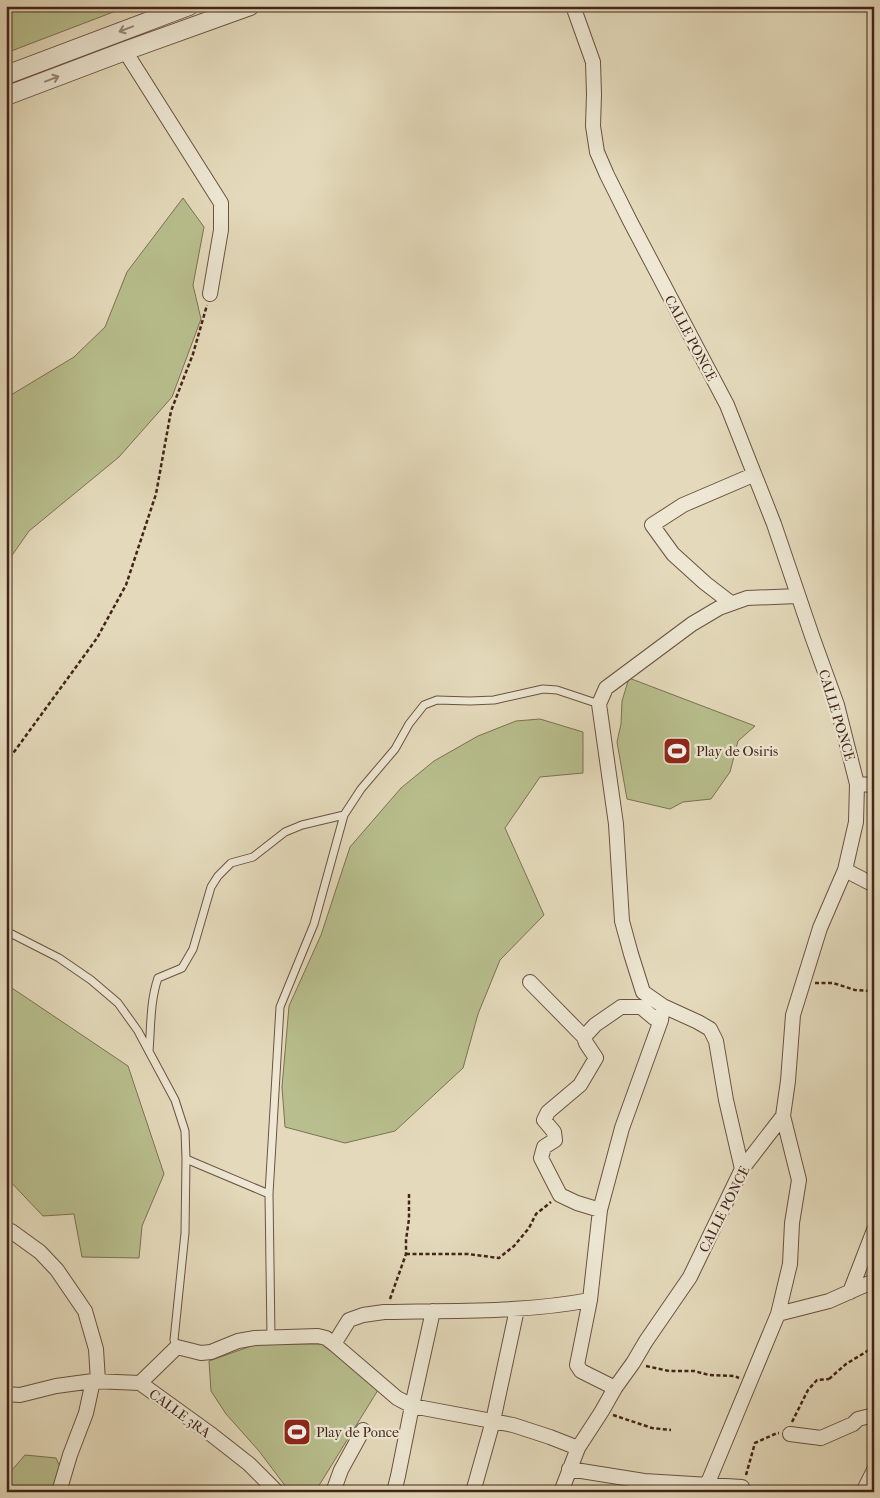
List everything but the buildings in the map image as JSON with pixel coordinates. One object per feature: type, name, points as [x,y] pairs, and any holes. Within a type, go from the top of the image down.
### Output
[{"type":"street","points":[[6,75],[189,6]]},
{"type":"street","points":[[6,96],[250,6]]},
{"type":"street","name":"CALLE PONCE","points":[[560,1492],[578,1448],[615,1388],[634,1363],[690,1277],[742,1169],[782,1116],[788,1082],[793,1015],[820,928],[845,870],[856,822],[857,784],[838,705],[774,524],[727,405],[630,221],[597,152],[593,126],[592,62],[573,6]]},
{"type":"street","points":[[125,51],[220,202],[221,230],[210,294]]},
{"type":"street","points":[[731,603],[705,583],[673,554],[652,525],[684,506],[754,476]]},
{"type":"street","points":[[742,1169],[726,1100],[716,1041],[710,1029],[698,1022],[662,1013],[644,992],[630,954],[622,921],[616,824],[599,704],[606,688],[692,624],[719,608],[747,598],[798,596]]},
{"type":"street","points":[[857,784],[874,785]]},
{"type":"street","points":[[845,870],[874,885]]},
{"type":"street","points":[[530,982],[584,1036],[586,1043],[596,1058],[580,1085],[548,1112],[544,1120],[554,1132],[555,1140],[544,1147],[541,1158],[560,1195],[577,1203],[600,1210]]},
{"type":"street","points":[[584,1036],[595,1025],[621,1007],[641,1007],[654,1018],[662,1013]]},
{"type":"street","points":[[615,1388],[581,1371],[577,1365],[590,1300],[600,1210],[622,1128],[662,1013]]},
{"type":"street","points":[[707,1485],[778,1314],[790,1264],[792,1222],[799,1180],[782,1116]]},
{"type":"street","points":[[850,1292],[874,1230]]},
{"type":"street","points":[[11,1231],[40,1252],[57,1270],[84,1311],[96,1348],[96,1381],[59,1492]]},
{"type":"street","points":[[778,1314],[829,1301],[874,1281]]},
{"type":"street","points":[[334,1344],[349,1320],[363,1315],[384,1312],[517,1309],[560,1306],[590,1300]]},
{"type":"street","points":[[473,1492],[493,1420],[517,1309]]},
{"type":"street","points":[[394,1492],[433,1311]]},
{"type":"street","points":[[140,1383],[177,1348],[201,1353],[211,1352],[238,1341],[271,1337],[318,1336],[326,1338],[397,1398],[412,1406],[513,1425],[550,1436],[578,1448]]},
{"type":"street","name":"CALLE 3RA","points":[[6,1394],[20,1395],[56,1386],[96,1381],[140,1383],[249,1464],[274,1491]]},
{"type":"street","points":[[790,1434],[821,1438],[853,1424],[858,1419],[874,1415]]},
{"type":"street","points":[[332,1492],[341,1470],[363,1430]]},
{"type":"street","points":[[569,1469],[644,1481],[742,1487]]},
{"type":"street","points":[[862,1492],[874,1470]]},
{"type":"lane","points":[[271,1337],[269,1194],[280,1007],[314,924],[344,815],[361,789],[395,748],[409,724],[424,705],[437,700],[494,700],[543,689],[557,690],[599,704]]},
{"type":"lane","points":[[149,1052],[154,990],[158,978],[182,968],[193,949],[212,887],[218,876],[231,864],[253,857],[285,832],[302,824],[344,815]]},
{"type":"lane","points":[[6,931],[59,958],[91,980],[118,1004],[138,1031],[175,1100],[185,1131],[186,1159],[185,1233],[174,1340],[177,1348]]},
{"type":"lane","points":[[186,1159],[269,1194]]},
{"type":"path","points":[[6,763],[97,638],[126,585],[156,494],[171,411],[193,354],[210,294]]},
{"type":"path","points":[[804,983],[833,983],[855,990],[870,991],[874,987]]},
{"type":"path","points":[[870,991],[874,999]]},
{"type":"path","points":[[384,1312],[406,1254],[410,1193]]},
{"type":"path","points":[[406,1254],[468,1254],[498,1258],[514,1246],[529,1228],[536,1214],[560,1195]]},
{"type":"path","points":[[742,1487],[755,1443],[777,1433],[790,1434],[791,1424],[808,1390],[817,1380],[827,1379],[874,1346]]},
{"type":"path","points":[[634,1363],[669,1371],[694,1371],[709,1375],[734,1376],[750,1382]]},
{"type":"path","points":[[602,1411],[652,1428],[671,1430]]},
{"type":"green space","points":[[6,6],[129,6],[6,53]]},
{"type":"green space","points":[[183,198],[204,227],[193,285],[201,319],[172,397],[119,457],[29,531],[6,564],[6,398],[74,357],[105,327],[127,272]]},
{"type":"green space","name":"Play de Osiris","points":[[629,678],[755,726],[738,741],[730,772],[711,799],[683,802],[670,809],[627,799],[617,742],[621,724],[622,701]]},
{"type":"green space","points":[[540,719],[583,732],[583,773],[540,777],[505,828],[544,915],[500,960],[478,1014],[463,1068],[395,1131],[345,1143],[285,1127],[282,1087],[289,1006],[321,935],[350,847],[401,788],[434,761],[478,736],[516,721]]},
{"type":"green space","points":[[6,984],[128,1066],[164,1174],[142,1226],[139,1258],[82,1257],[74,1214],[43,1216],[6,1177]]},
{"type":"green space","name":"Play de Ponce","points":[[257,1344],[326,1344],[378,1390],[315,1492],[289,1491],[259,1451],[226,1414],[211,1391],[209,1361]]},
{"type":"green space","points":[[25,1455],[56,1458],[61,1469],[55,1492],[6,1492],[6,1485],[9,1484],[12,1470]]},
{"type":"place","name":"Play de Osiris","points":[[677,751]]},
{"type":"place","name":"Play de Ponce","points":[[297,1432]]}]
